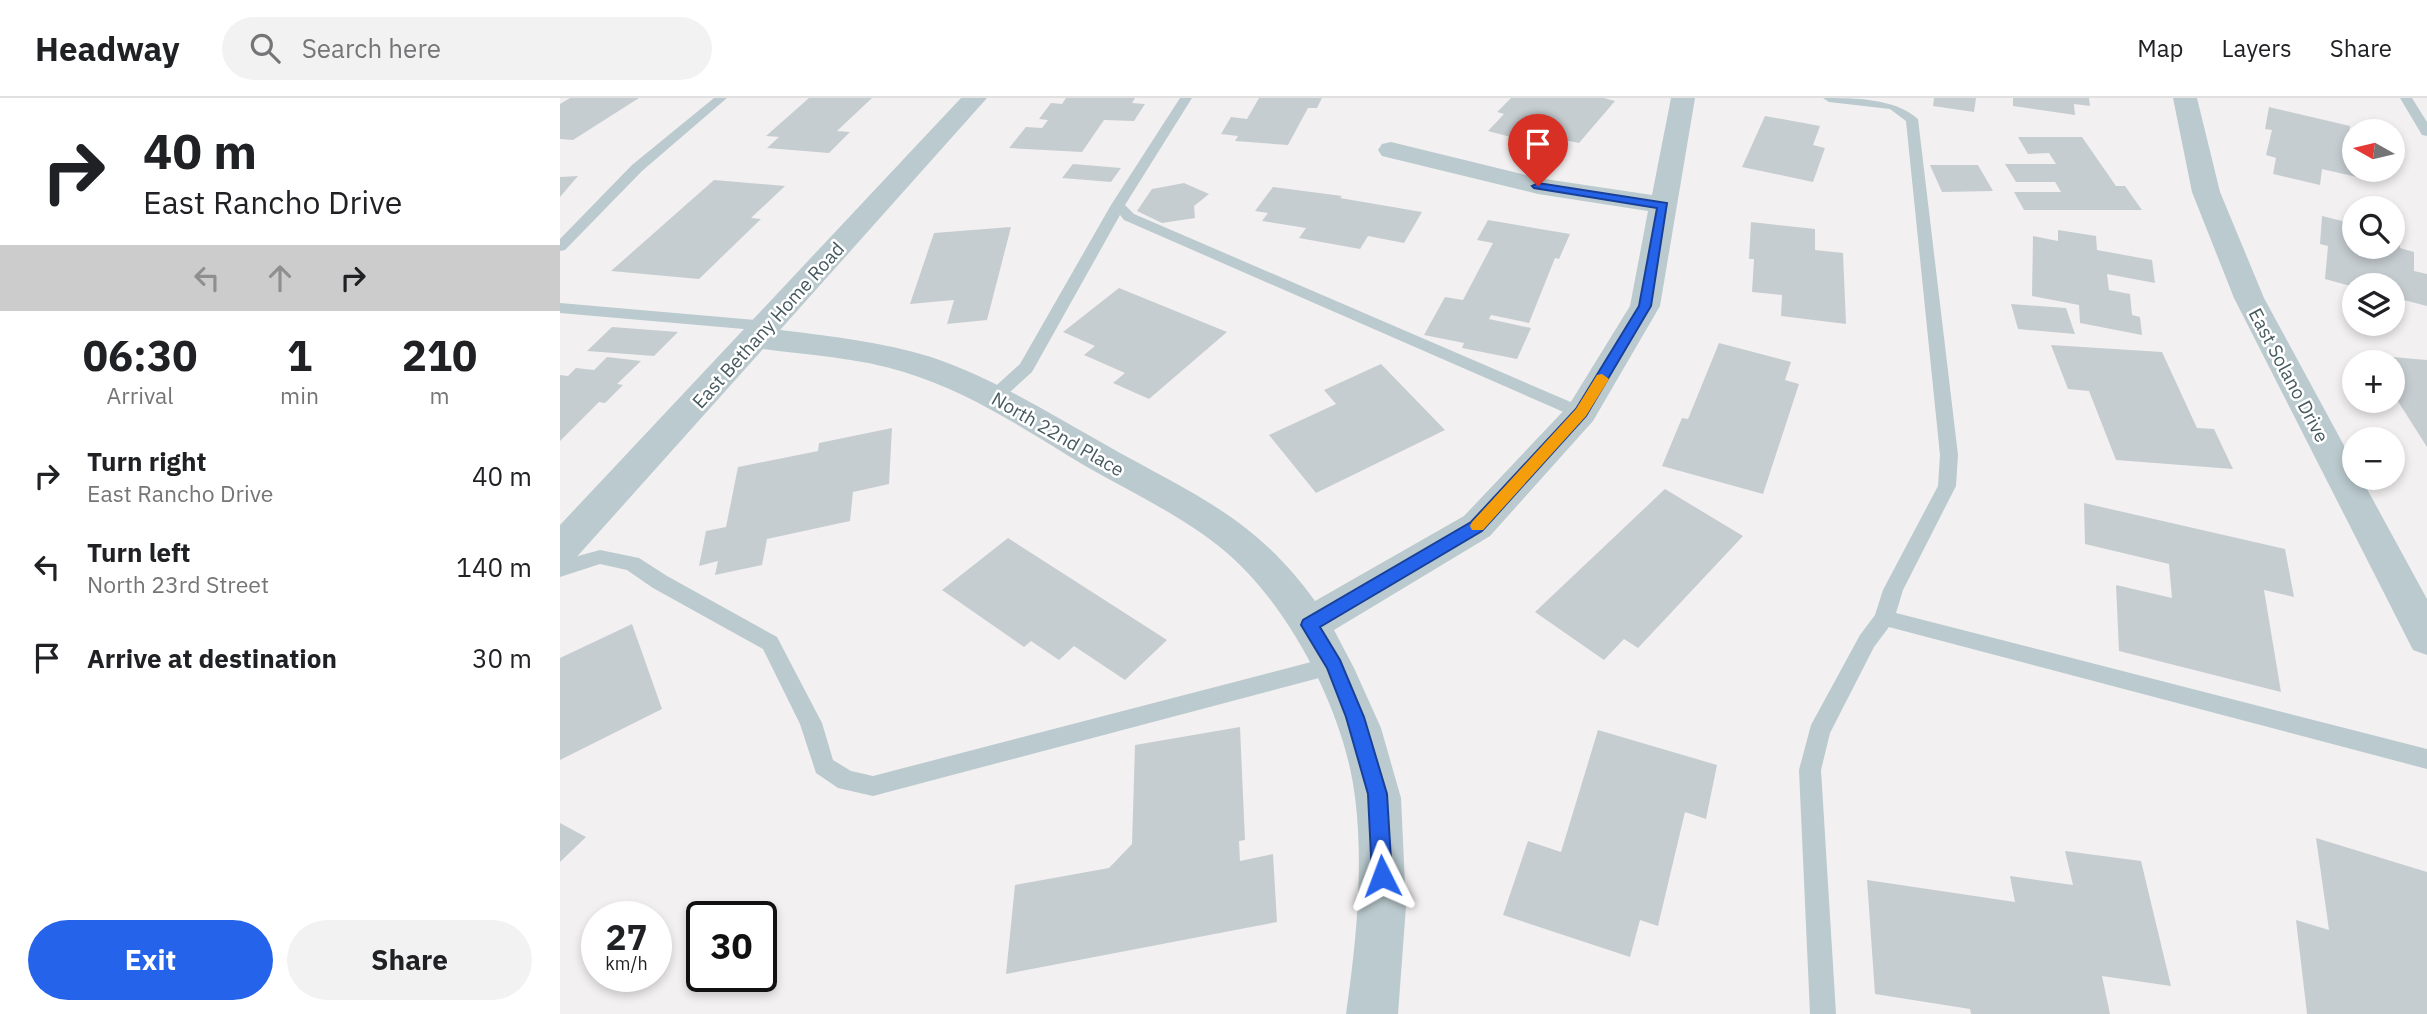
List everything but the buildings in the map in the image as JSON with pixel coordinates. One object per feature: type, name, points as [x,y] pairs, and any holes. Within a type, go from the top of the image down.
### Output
[{"type":"street","name":"East Bethany Home Road","points":[[560,550],[975,98]]},
{"type":"street","points":[[1309,625],[1477,526],[1581,413],[1645,306],[1683,98]]},
{"type":"street","name":"East Solano Drive","points":[[2185,98],[2206,192],[2249,298],[2427,638]]},
{"type":"street","points":[[1391,150],[1538,186],[1663,205]]},
{"type":"street","name":"North 22nd Place","points":[[762,332],[888,356],[953,378],[994,397],[1221,528],[1257,559],[1309,625],[1334,665],[1355,717],[1378,794],[1383,903],[1372,1014]]},
{"type":"lane","points":[[560,247],[637,168],[721,98]]},
{"type":"lane","points":[[994,397],[1026,368],[1118,205],[1186,98]]},
{"type":"lane","points":[[1822,1014],[1810,769],[1819,732],[1867,641],[1884,618],[1893,590],[1947,486],[1948,442],[1912,119],[1893,106],[1829,98]]},
{"type":"lane","points":[[2406,98],[2427,132]]},
{"type":"lane","points":[[1118,205],[1129,217],[1581,413]]},
{"type":"lane","points":[[560,308],[762,332]]},
{"type":"lane","points":[[560,569],[600,557],[632,563],[660,582],[770,642],[811,723],[824,766],[846,781],[873,786],[1334,665]]},
{"type":"lane","points":[[1884,618],[2427,759]]},
{"type":"slow traffic","points":[[1477,526],[1581,413],[1602,379]]},
{"type":"route","points":[[1382,876],[1378,794],[1355,717],[1334,665],[1309,625],[1477,526],[1581,413],[1645,306],[1663,205],[1538,186]]}]
